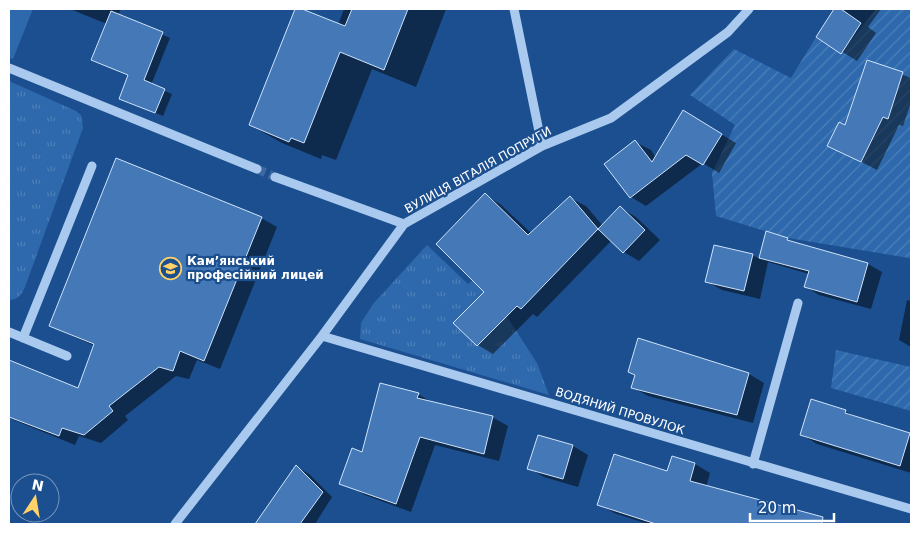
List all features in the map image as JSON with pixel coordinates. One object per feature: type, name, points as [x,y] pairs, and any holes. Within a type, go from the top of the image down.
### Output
[{"type":"street","points":[[514,9],[542,146]]},
{"type":"street","name":"ВУЛИЦЯ ВІТАЛІЯ ПОПРУГИ","points":[[175,524],[322,336],[404,224],[542,146],[611,118],[728,32],[749,9]]},
{"type":"street","points":[[9,68],[257,169]]},
{"type":"street","points":[[23,338],[92,166]]},
{"type":"street","points":[[275,177],[404,224]]},
{"type":"street","points":[[753,464],[798,303]]},
{"type":"street","points":[[9,332],[67,356]]},
{"type":"street","name":"ВОДЯНИЙ ПРОВУЛОК","points":[[322,336],[911,509]]},
{"type":"green space","points":[[9,9],[33,9],[13,59],[9,58]]},
{"type":"green space","points":[[876,9],[911,9],[911,260],[909,258],[788,238],[716,216],[712,173],[735,125],[690,95],[734,49],[791,78],[816,37],[841,53]]},
{"type":"green space","points":[[9,81],[76,111],[81,115],[83,128],[25,287],[19,296],[9,300]]},
{"type":"green space","points":[[9,119],[24,125],[9,164]]},
{"type":"green space","points":[[427,245],[468,284],[480,275],[537,363],[549,395],[360,339],[361,323],[373,304]]},
{"type":"green space","points":[[836,350],[911,367],[911,411],[831,388]]},
{"type":"building","points":[[295,9],[302,9],[345,26],[352,9],[408,9],[384,70],[340,52],[304,143],[291,138],[289,142],[249,125]]},
{"type":"building","points":[[834,9],[841,9],[861,23],[841,54],[816,37]]},
{"type":"building","points":[[111,11],[163,32],[144,80],[165,89],[155,113],[119,99],[128,75],[91,60]]},
{"type":"building","points":[[867,60],[903,72],[888,119],[883,117],[861,162],[827,146],[839,122],[845,125]]},
{"type":"building","points":[[683,110],[722,134],[703,165],[686,155],[630,198],[604,164],[635,140],[652,162]]},
{"type":"building","points":[[116,158],[262,217],[204,361],[180,351],[173,371],[159,367],[109,406],[113,411],[84,435],[62,428],[59,436],[9,417],[9,360],[78,388],[94,344],[49,326]]},
{"type":"building","points":[[485,193],[528,235],[570,196],[598,229],[521,309],[517,306],[477,346],[453,323],[484,292],[436,244]]},
{"type":"building","points":[[620,206],[645,230],[623,253],[598,229]]},
{"type":"building","points":[[766,231],[788,238],[787,240],[868,263],[857,302],[804,287],[809,271],[759,258]]},
{"type":"building","points":[[714,245],[753,254],[744,291],[705,282]]},
{"type":"building","points":[[638,338],[749,373],[737,415],[631,388],[635,375],[628,372]]},
{"type":"building","points":[[380,383],[419,393],[417,398],[493,416],[484,454],[420,437],[396,504],[339,484],[352,448],[362,452]]},
{"type":"building","points":[[811,399],[846,410],[845,413],[910,433],[900,466],[800,435]]},
{"type":"building","points":[[538,435],[573,445],[563,479],[527,469]]},
{"type":"building","points":[[614,454],[667,471],[672,456],[695,463],[690,481],[823,517],[822,524],[656,524],[597,505]]},
{"type":"building","points":[[296,465],[323,492],[300,524],[255,524]]},
{"type":"tunnel","points":[[257,169],[275,177]]},
{"type":"place","name":"Кам’янський професійний лицей","points":[[171,268]]}]
